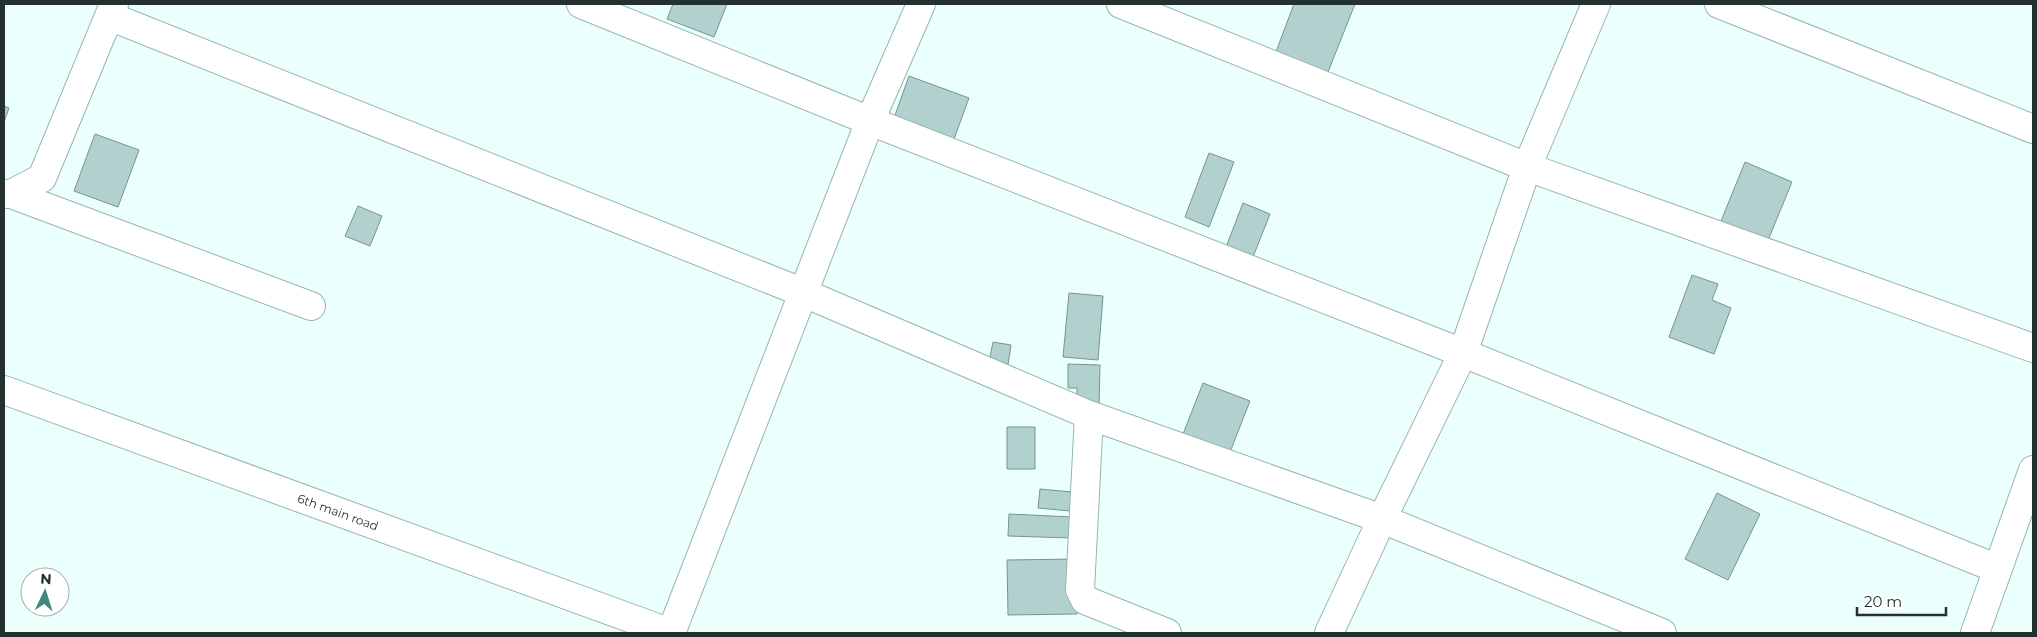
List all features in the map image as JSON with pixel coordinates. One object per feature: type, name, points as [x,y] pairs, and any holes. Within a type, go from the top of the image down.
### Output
[{"type":"street","points":[[581,4],[870,121],[1463,353],[1998,569]]},
{"type":"street","points":[[671,633],[870,121],[921,4]]},
{"type":"street","points":[[1121,4],[1527,167],[2033,348]]},
{"type":"street","points":[[1329,633],[1463,353],[1527,167],[1596,4]]},
{"type":"street","points":[[1719,4],[2033,128]]},
{"type":"street","points":[[8,194],[42,178],[112,10],[804,292],[1089,415],[1382,519],[1662,633]]},
{"type":"street","points":[[8,194],[311,306]]},
{"type":"street","name":"6th main road","points":[[4,390],[671,633]]},
{"type":"street","points":[[1089,415],[1080,590],[1085,600],[1166,633]]},
{"type":"street","points":[[1975,633],[2033,470]]},
{"type":"building","points":[[673,4],[727,4],[714,37],[667,19]]},
{"type":"building","points":[[1294,4],[1355,4],[1326,77],[1274,57]]},
{"type":"building","points":[[909,76],[969,98],[954,139],[894,118]]},
{"type":"building","points":[[4,106],[9,108],[4,122]]},
{"type":"building","points":[[95,134],[139,150],[118,207],[74,191]]},
{"type":"building","points":[[1209,153],[1234,162],[1209,227],[1185,217]]},
{"type":"building","points":[[1745,162],[1792,182],[1764,250],[1717,231]]},
{"type":"building","points":[[1243,203],[1270,214],[1253,257],[1226,247]]},
{"type":"building","points":[[358,206],[382,216],[370,246],[345,236]]},
{"type":"building","points":[[1692,275],[1718,284],[1712,300],[1731,308],[1714,354],[1669,337]]},
{"type":"building","points":[[1069,293],[1103,296],[1098,360],[1063,357]]},
{"type":"building","points":[[993,342],[1011,345],[1007,371],[988,367]]},
{"type":"building","points":[[1068,364],[1100,365],[1099,407],[1077,407],[1077,388],[1068,388]]},
{"type":"building","points":[[1203,383],[1250,401],[1230,452],[1183,434]]},
{"type":"building","points":[[1007,427],[1035,427],[1035,469],[1007,469]]},
{"type":"building","points":[[1040,489],[1072,492],[1070,511],[1038,508]]},
{"type":"building","points":[[1717,493],[1760,514],[1728,580],[1685,559]]},
{"type":"building","points":[[1009,514],[1072,517],[1071,538],[1008,536]]},
{"type":"building","points":[[1076,559],[1077,614],[1008,615],[1007,560]]}]
